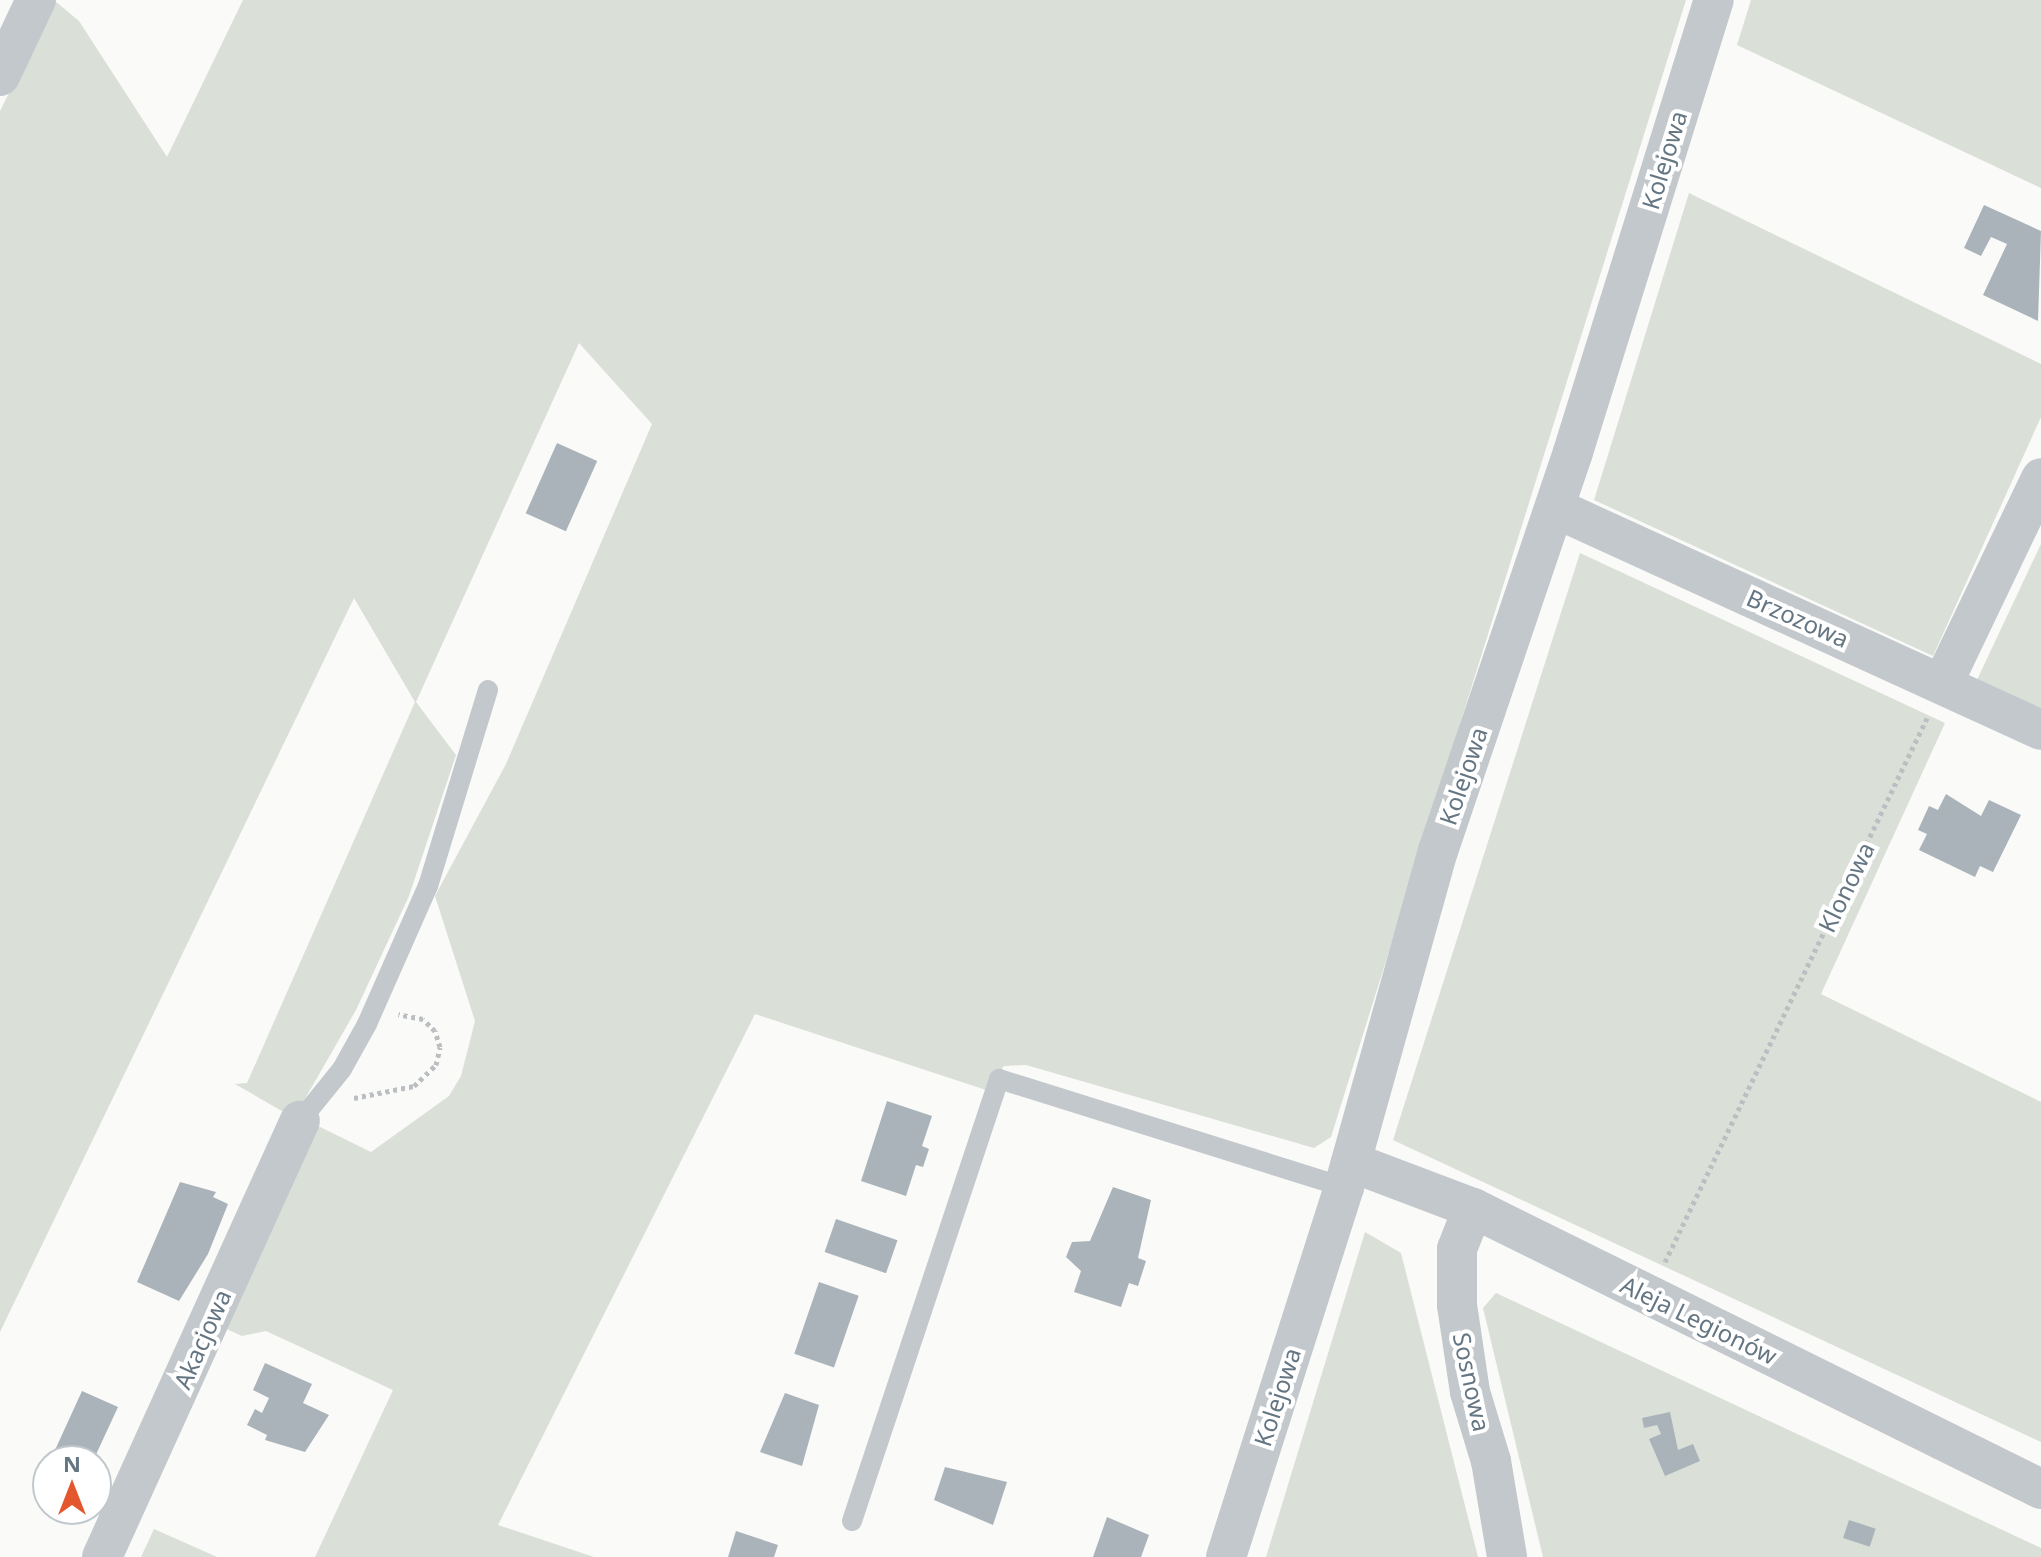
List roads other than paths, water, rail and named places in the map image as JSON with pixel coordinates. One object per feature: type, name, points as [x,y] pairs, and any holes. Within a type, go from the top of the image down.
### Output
[{"type":"street","points":[[3,60],[36,0]]},
{"type":"street","name":"Kolejowa","points":[[1226,1557],[1347,1174],[1438,851],[1555,508],[1714,0]]},
{"type":"street","points":[[1943,683],[2041,478]]},
{"type":"street","name":"Brzozowa","points":[[1555,508],[2041,730]]},
{"type":"street","name":"Akacjowa","points":[[102,1557],[310,1110]]},
{"type":"street","name":"Aleja Legionów","points":[[1347,1174],[1473,1208],[2041,1489]]},
{"type":"street","name":"Sosnowa","points":[[1473,1208],[1457,1249],[1457,1305],[1470,1392],[1491,1461],[1507,1557]]},
{"type":"lane","points":[[310,1110],[367,1024],[428,886],[488,690]]},
{"type":"lane","points":[[852,1521],[999,1079],[1347,1174]]}]
